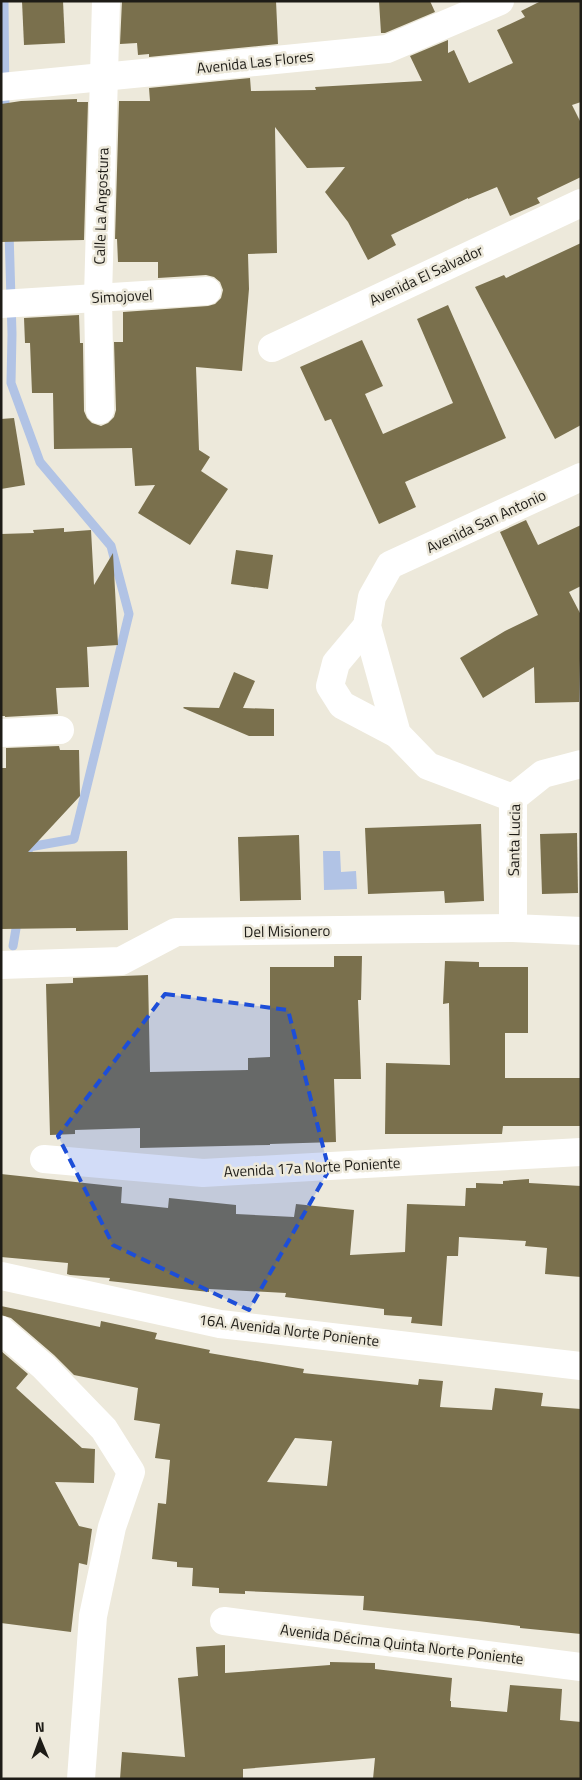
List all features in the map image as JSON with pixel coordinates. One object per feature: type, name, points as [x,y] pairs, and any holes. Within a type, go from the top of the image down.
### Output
[{"type":"street","name":"Calle La Angostura","points":[[100,410],[98,297],[106,1]]},
{"type":"street","name":"Avenida Las Flores","points":[[1,87],[388,49],[500,1]]},
{"type":"street","name":"Avenida El Salvador","points":[[272,348],[581,203]]},
{"type":"street","name":"Simojovel","points":[[1,304],[208,291]]},
{"type":"street","name":"Avenida San Antonio","points":[[367,626],[372,597],[390,565],[581,477]]},
{"type":"street","points":[[367,626],[397,734]]},
{"type":"street","points":[[367,626],[336,663],[330,686],[342,705],[397,734],[428,766],[513,798]]},
{"type":"street","points":[[1,733],[60,730]]},
{"type":"street","name":"Santa Lucia","points":[[513,928],[513,798],[543,774],[581,764]]},
{"type":"street","name":"Del Misionero","points":[[1,965],[121,961],[176,932],[513,928],[581,931]]},
{"type":"street","name":"Avenida 17a Norte Poniente","points":[[44,1160],[204,1174],[581,1152]]},
{"type":"street","name":"16A. Avenida Norte Poniente","points":[[1,1276],[220,1324],[581,1366]]},
{"type":"street","points":[[1,1330],[44,1368],[104,1429],[131,1472],[112,1527],[93,1616],[81,1779]]},
{"type":"street","name":"Avenida Décima Quinta Norte Poniente","points":[[224,1621],[581,1667]]},
{"type":"highlighted area","points":[[165,994],[288,1010],[329,1170],[249,1310],[113,1245],[58,1136]]},
{"type":"water","points":[[323,851],[340,851],[341,872],[356,871],[357,889],[324,890]]},
{"type":"building","points":[[22,1],[63,1],[65,43],[24,45]]},
{"type":"building","points":[[122,1],[276,1],[278,44],[149,57],[149,54],[138,55],[137,43],[120,44]]},
{"type":"building","points":[[379,1],[430,1],[435,12],[381,33]]},
{"type":"building","points":[[541,1],[581,1],[581,102],[572,105],[581,123],[581,177],[537,198],[540,203],[510,216],[497,187],[468,198],[391,235],[396,245],[368,260],[348,222],[325,192],[345,167],[307,168],[275,127],[277,253],[248,254],[249,289],[242,371],[196,367],[199,450],[210,457],[201,471],[228,489],[190,545],[138,513],[155,485],[135,486],[132,448],[54,449],[53,393],[32,393],[30,343],[25,343],[24,318],[79,315],[80,343],[83,343],[84,411],[92,423],[101,426],[108,423],[114,417],[116,410],[114,342],[123,342],[123,312],[208,306],[215,304],[221,298],[223,290],[220,282],[214,277],[206,275],[158,278],[158,262],[118,262],[117,239],[115,239],[119,101],[150,101],[149,88],[250,78],[251,91],[316,90],[315,87],[422,81],[410,56],[448,40],[448,53],[454,50],[469,83],[513,63],[497,30],[525,17],[521,11]]},
{"type":"building","points":[[77,99],[77,102],[88,102],[84,240],[1,242],[1,104],[21,101]]},
{"type":"building","points":[[581,243],[581,425],[555,439],[475,287],[504,275],[506,278]]},
{"type":"building","points":[[448,305],[506,438],[405,482],[416,507],[379,524],[331,419],[325,421],[300,367],[362,340],[383,386],[365,394],[383,434],[453,403],[417,319]]},
{"type":"building","points":[[14,418],[25,485],[1,489],[1,419]]},
{"type":"building","points":[[526,520],[538,545],[581,525],[581,586],[569,592],[581,615],[579,702],[535,703],[534,667],[483,698],[460,658],[505,631],[538,615],[500,532]]},
{"type":"building","points":[[64,528],[64,532],[91,530],[94,585],[113,553],[118,645],[87,647],[89,687],[56,688],[58,714],[1,716],[1,534],[34,533],[33,530]]},
{"type":"building","points":[[236,550],[273,555],[268,589],[231,584]]},
{"type":"building","points":[[234,672],[255,681],[243,708],[274,709],[274,736],[249,736],[183,708],[219,708]]},
{"type":"building","points":[[59,746],[60,750],[79,750],[80,796],[28,852],[127,851],[128,930],[76,931],[76,928],[1,929],[1,768],[6,768],[6,748]]},
{"type":"building","points":[[481,824],[484,901],[445,903],[444,891],[368,894],[365,828]]},
{"type":"building","points":[[577,833],[578,893],[542,894],[540,834]]},
{"type":"building","points":[[299,835],[301,900],[240,901],[238,837]]},
{"type":"building","points":[[334,956],[362,956],[361,1000],[358,1000],[361,1079],[334,1079],[336,1142],[140,1148],[140,1128],[75,1130],[75,1134],[50,1135],[46,984],[73,983],[73,978],[148,975],[150,1072],[248,1070],[248,1058],[270,1057],[270,967],[334,967]]},
{"type":"building","points":[[445,961],[479,962],[479,967],[528,967],[528,1033],[505,1033],[505,1078],[581,1078],[581,1126],[503,1126],[502,1134],[385,1134],[386,1063],[450,1065],[449,1003],[443,1004]]},
{"type":"building","points":[[1,1174],[122,1187],[121,1203],[168,1208],[169,1198],[236,1205],[236,1214],[294,1217],[296,1204],[354,1210],[350,1255],[405,1252],[407,1204],[465,1206],[466,1188],[476,1188],[476,1183],[503,1184],[503,1181],[529,1179],[529,1183],[581,1186],[581,1277],[545,1274],[547,1248],[525,1246],[526,1241],[459,1237],[458,1256],[447,1256],[442,1326],[411,1323],[412,1317],[384,1315],[384,1309],[285,1297],[286,1293],[209,1289],[209,1292],[109,1281],[110,1278],[70,1275],[67,1274],[68,1263],[1,1257]]},
{"type":"building","points":[[1,1306],[100,1327],[101,1321],[157,1333],[155,1339],[210,1350],[209,1353],[304,1369],[303,1373],[418,1385],[419,1379],[443,1381],[440,1407],[492,1410],[495,1388],[543,1393],[541,1406],[581,1409],[581,1634],[520,1628],[520,1626],[478,1621],[363,1610],[364,1596],[245,1591],[245,1594],[219,1593],[219,1588],[192,1586],[193,1568],[177,1567],[177,1562],[152,1559],[158,1503],[166,1504],[170,1460],[155,1458],[160,1424],[134,1420],[138,1388],[74,1375],[11,1318],[1,1315]],"holes":[[[295,1438],[332,1441],[327,1486],[267,1482]]]},
{"type":"building","points":[[1,1351],[28,1374],[16,1388],[82,1448],[95,1449],[94,1483],[55,1482],[79,1526],[92,1529],[87,1565],[79,1563],[71,1632],[1,1623]]},
{"type":"building","points":[[225,1645],[225,1673],[330,1665],[330,1662],[375,1663],[375,1669],[452,1678],[451,1707],[507,1712],[510,1685],[562,1689],[560,1720],[581,1722],[581,1779],[373,1779],[375,1758],[243,1769],[243,1779],[120,1779],[122,1752],[185,1757],[178,1678],[198,1676],[196,1647]]},
{"type":"waterway","points":[[4,1],[5,113]]},
{"type":"waterway","points":[[9,231],[12,334],[11,383],[40,462],[111,546],[129,614],[74,839],[29,847],[28,852]]},
{"type":"waterway","points":[[13,946],[18,917]]}]
